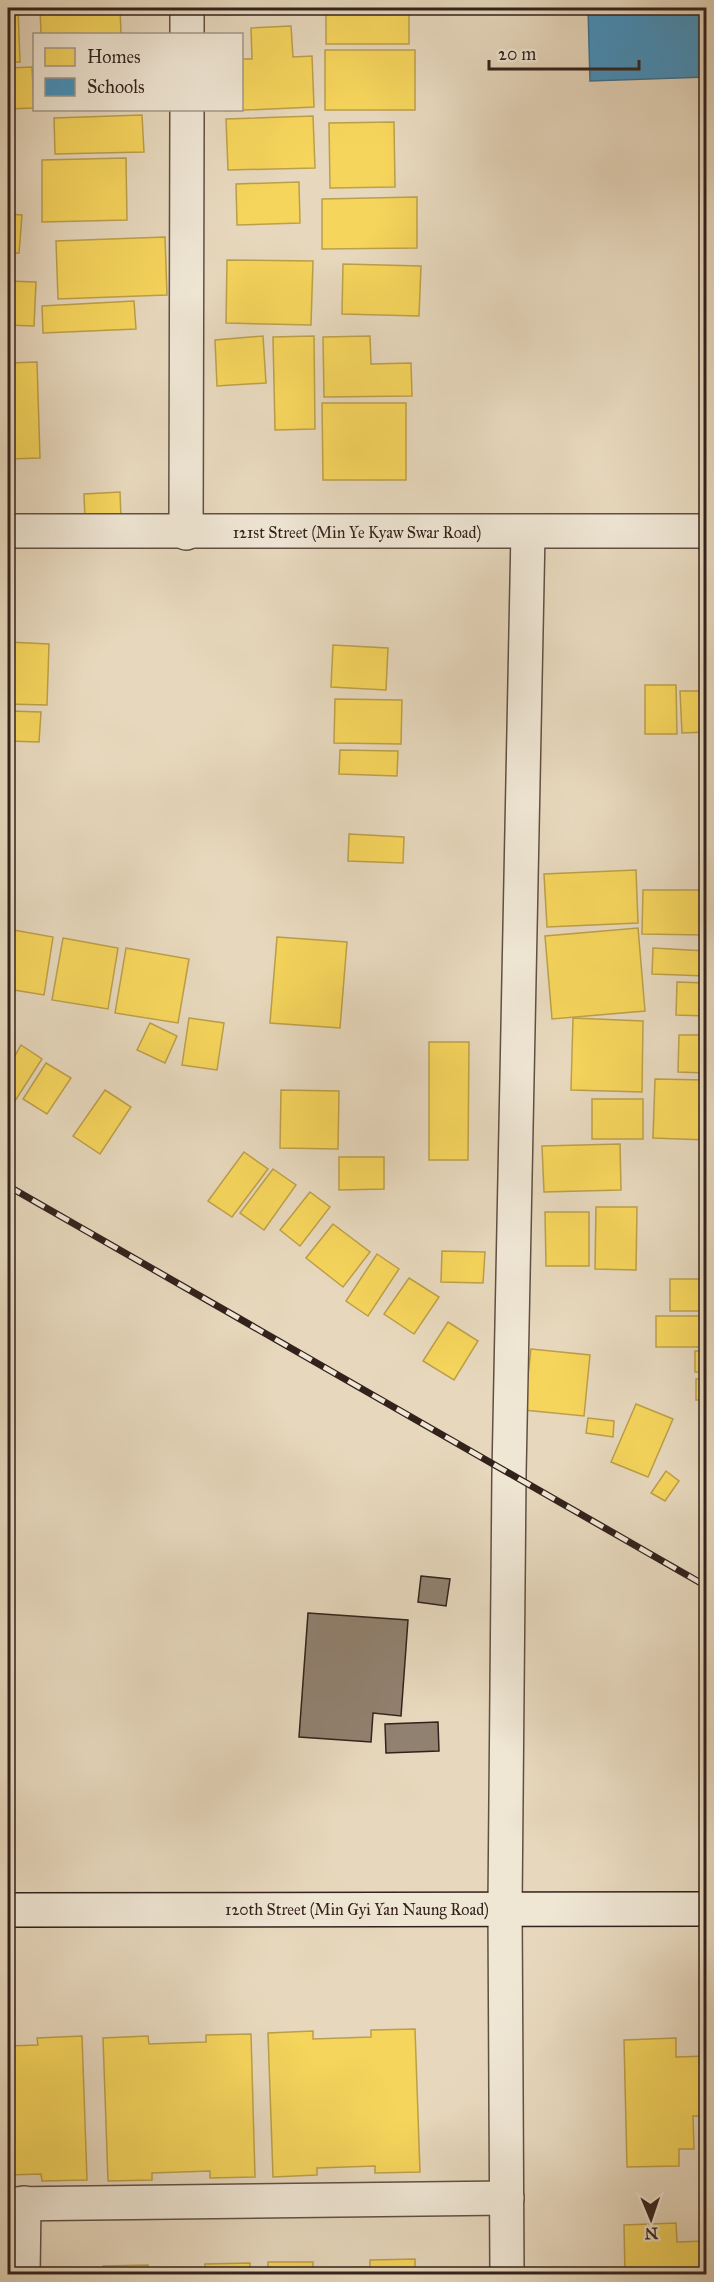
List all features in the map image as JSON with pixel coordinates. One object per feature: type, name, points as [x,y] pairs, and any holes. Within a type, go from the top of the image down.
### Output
[{"type":"street","points":[[187,8],[187,33]]},
{"type":"street","points":[[186,532],[187,111]]},
{"type":"street","name":"121st Street (Min Ye Kyaw Swar Road)","points":[[8,531],[706,531]]},
{"type":"street","points":[[507,2274],[505,1908],[510,1462],[528,532]]},
{"type":"street","name":"120th Street (Min Gyi Yan Naung Road)","points":[[8,1910],[706,1909]]},
{"type":"street","points":[[23,2274],[16,2204],[507,2198]]},
{"type":"building: Homes","points":[[8,8],[18,8],[20,62],[8,62]]},
{"type":"building: Homes","points":[[40,8],[120,8],[121,33],[41,33]]},
{"type":"building: Homes","points":[[224,8],[315,8],[316,12],[224,15]]},
{"type":"building: Homes","points":[[326,8],[409,8],[409,44],[326,44]]},
{"type":"building: Homes","points":[[291,26],[293,57],[312,56],[314,107],[243,110],[243,59],[252,59],[251,28]]},
{"type":"building: Homes","points":[[325,50],[415,50],[415,110],[325,110]]},
{"type":"building: Homes","points":[[32,67],[33,108],[8,109],[8,68]]},
{"type":"building: Homes","points":[[142,115],[144,152],[55,154],[54,118]]},
{"type":"building: Homes","points":[[313,116],[315,168],[228,170],[226,119]]},
{"type":"building: Homes","points":[[394,122],[395,187],[330,188],[329,123]]},
{"type":"building: Homes","points":[[126,158],[127,220],[42,222],[42,160]]},
{"type":"building: Homes","points":[[299,182],[300,223],[237,225],[236,184]]},
{"type":"building: Homes","points":[[417,197],[417,248],[322,249],[322,199]]},
{"type":"building: Homes","points":[[8,214],[22,215],[19,253],[8,253]]},
{"type":"building: Homes","points":[[165,237],[167,295],[58,299],[56,241]]},
{"type":"building: Homes","points":[[227,260],[313,261],[311,325],[226,323]]},
{"type":"building: Homes","points":[[343,264],[421,266],[419,316],[342,314]]},
{"type":"building: Homes","points":[[8,281],[36,282],[34,326],[8,325]]},
{"type":"building: Homes","points":[[134,301],[136,329],[43,333],[42,306]]},
{"type":"building: Homes","points":[[263,336],[266,383],[217,386],[215,340]]},
{"type":"building: Homes","points":[[314,336],[315,429],[275,430],[273,337]]},
{"type":"building: Homes","points":[[370,336],[371,364],[411,363],[412,396],[324,397],[323,337]]},
{"type":"building: Homes","points":[[37,362],[40,458],[8,459],[8,363]]},
{"type":"building: Homes","points":[[322,403],[406,403],[406,480],[323,480]]},
{"type":"building: Homes","points":[[120,492],[121,519],[85,520],[84,494]]},
{"type":"building: Homes","points":[[8,642],[49,644],[47,705],[8,704]]},
{"type":"building: Homes","points":[[333,645],[388,648],[386,690],[331,687]]},
{"type":"building: Homes","points":[[645,685],[676,685],[677,734],[645,734]]},
{"type":"building: Homes","points":[[680,691],[704,691],[706,732],[682,733]]},
{"type":"building: Homes","points":[[335,699],[402,700],[401,744],[334,743]]},
{"type":"building: Homes","points":[[8,711],[41,712],[39,742],[8,741]]},
{"type":"building: Homes","points":[[340,750],[398,751],[397,776],[339,774]]},
{"type":"building: Homes","points":[[349,834],[404,837],[403,863],[348,861]]},
{"type":"building: Homes","points":[[636,870],[638,923],[547,927],[544,874]]},
{"type":"building: Homes","points":[[643,890],[706,890],[706,935],[642,934]]},
{"type":"building: Homes","points":[[638,928],[645,1011],[552,1019],[545,936]]},
{"type":"building: Homes","points":[[8,929],[53,937],[44,995],[8,989]]},
{"type":"building: Homes","points":[[277,937],[347,942],[340,1028],[270,1023]]},
{"type":"building: Homes","points":[[63,938],[118,948],[108,1009],[52,1000]]},
{"type":"building: Homes","points":[[126,948],[189,959],[178,1023],[115,1013]]},
{"type":"building: Homes","points":[[653,948],[706,951],[706,976],[652,974]]},
{"type":"building: Homes","points":[[677,982],[706,983],[706,1016],[676,1015]]},
{"type":"building: Homes","points":[[189,1018],[224,1023],[217,1070],[182,1065]]},
{"type":"building: Homes","points":[[573,1018],[643,1021],[642,1092],[571,1090]]},
{"type":"building: Homes","points":[[150,1023],[177,1036],[165,1063],[137,1050]]},
{"type":"building: Homes","points":[[679,1035],[706,1035],[706,1073],[678,1072]]},
{"type":"building: Homes","points":[[429,1042],[469,1042],[468,1160],[429,1160]]},
{"type":"building: Homes","points":[[21,1045],[42,1059],[13,1104],[8,1101],[8,1068]]},
{"type":"building: Homes","points":[[46,1063],[71,1078],[47,1114],[23,1099]]},
{"type":"building: Homes","points":[[655,1079],[706,1080],[706,1140],[653,1138]]},
{"type":"building: Homes","points":[[105,1090],[131,1107],[100,1154],[73,1136]]},
{"type":"building: Homes","points":[[281,1090],[339,1091],[338,1149],[280,1148]]},
{"type":"building: Homes","points":[[592,1099],[643,1099],[643,1139],[592,1139]]},
{"type":"building: Homes","points":[[620,1144],[621,1190],[544,1192],[542,1146]]},
{"type":"building: Homes","points":[[244,1152],[268,1169],[232,1217],[208,1201]]},
{"type":"building: Homes","points":[[339,1157],[384,1157],[384,1189],[339,1190]]},
{"type":"building: Homes","points":[[273,1169],[296,1185],[264,1230],[240,1213]]},
{"type":"building: Homes","points":[[310,1192],[330,1207],[300,1246],[280,1230]]},
{"type":"building: Homes","points":[[596,1207],[637,1207],[636,1270],[595,1269]]},
{"type":"building: Homes","points":[[545,1212],[589,1212],[589,1266],[546,1266]]},
{"type":"building: Homes","points":[[333,1224],[370,1252],[343,1287],[306,1258]]},
{"type":"building: Homes","points":[[442,1251],[485,1252],[483,1283],[441,1282]]},
{"type":"building: Homes","points":[[377,1254],[399,1269],[368,1316],[346,1301]]},
{"type":"building: Homes","points":[[409,1278],[439,1297],[414,1334],[384,1314]]},
{"type":"building: Homes","points":[[670,1279],[706,1279],[706,1311],[670,1311]]},
{"type":"building: Homes","points":[[656,1316],[706,1316],[706,1347],[656,1347]]},
{"type":"building: Homes","points":[[448,1322],[478,1341],[454,1380],[423,1361]]},
{"type":"building: Homes","points":[[531,1349],[590,1355],[584,1416],[524,1410]]},
{"type":"building: Homes","points":[[695,1351],[706,1351],[706,1372],[695,1372]]},
{"type":"building: Homes","points":[[696,1379],[706,1379],[706,1400],[696,1400]]},
{"type":"building: Homes","points":[[636,1404],[673,1419],[648,1477],[611,1462]]},
{"type":"building: Homes","points":[[588,1418],[614,1421],[613,1437],[586,1433]]},
{"type":"building: Homes","points":[[666,1471],[679,1481],[665,1501],[651,1493]]},
{"type":"building: Homes","points":[[415,2029],[420,2172],[375,2173],[375,2166],[317,2168],[317,2175],[273,2177],[268,2033],[313,2031],[313,2039],[371,2037],[371,2030]]},
{"type":"building: Homes","points":[[251,2034],[255,2177],[210,2178],[210,2171],[152,2173],[152,2180],[108,2181],[103,2038],[148,2036],[149,2044],[206,2042],[206,2035]]},
{"type":"building: Homes","points":[[82,2036],[87,2180],[42,2181],[41,2174],[8,2175],[8,2046],[38,2045],[37,2038]]},
{"type":"building: Homes","points":[[676,2038],[676,2057],[706,2056],[706,2148],[701,2148],[700,2116],[693,2116],[694,2149],[679,2149],[679,2166],[627,2167],[624,2040]]},
{"type":"building: Homes","points":[[676,2223],[677,2242],[706,2241],[706,2274],[625,2274],[624,2225]]},
{"type":"building: Homes","points":[[415,2259],[415,2274],[268,2274],[268,2262],[313,2262],[313,2269],[370,2267],[370,2260]]},
{"type":"building: Homes","points":[[250,2263],[250,2274],[103,2274],[103,2266],[148,2265],[148,2272],[205,2271],[205,2264]]},
{"type":"building: Schools","points":[[588,8],[706,8],[706,77],[590,81]]},
{"type":"building: Other","points":[[421,1576],[450,1579],[446,1606],[418,1602]]},
{"type":"building: Other","points":[[308,1613],[408,1620],[401,1716],[373,1713],[371,1742],[299,1737]]},
{"type":"building: Other","points":[[438,1722],[439,1751],[386,1753],[385,1724]]},
{"type":"railway","points":[[8,1186],[706,1586]]}]
